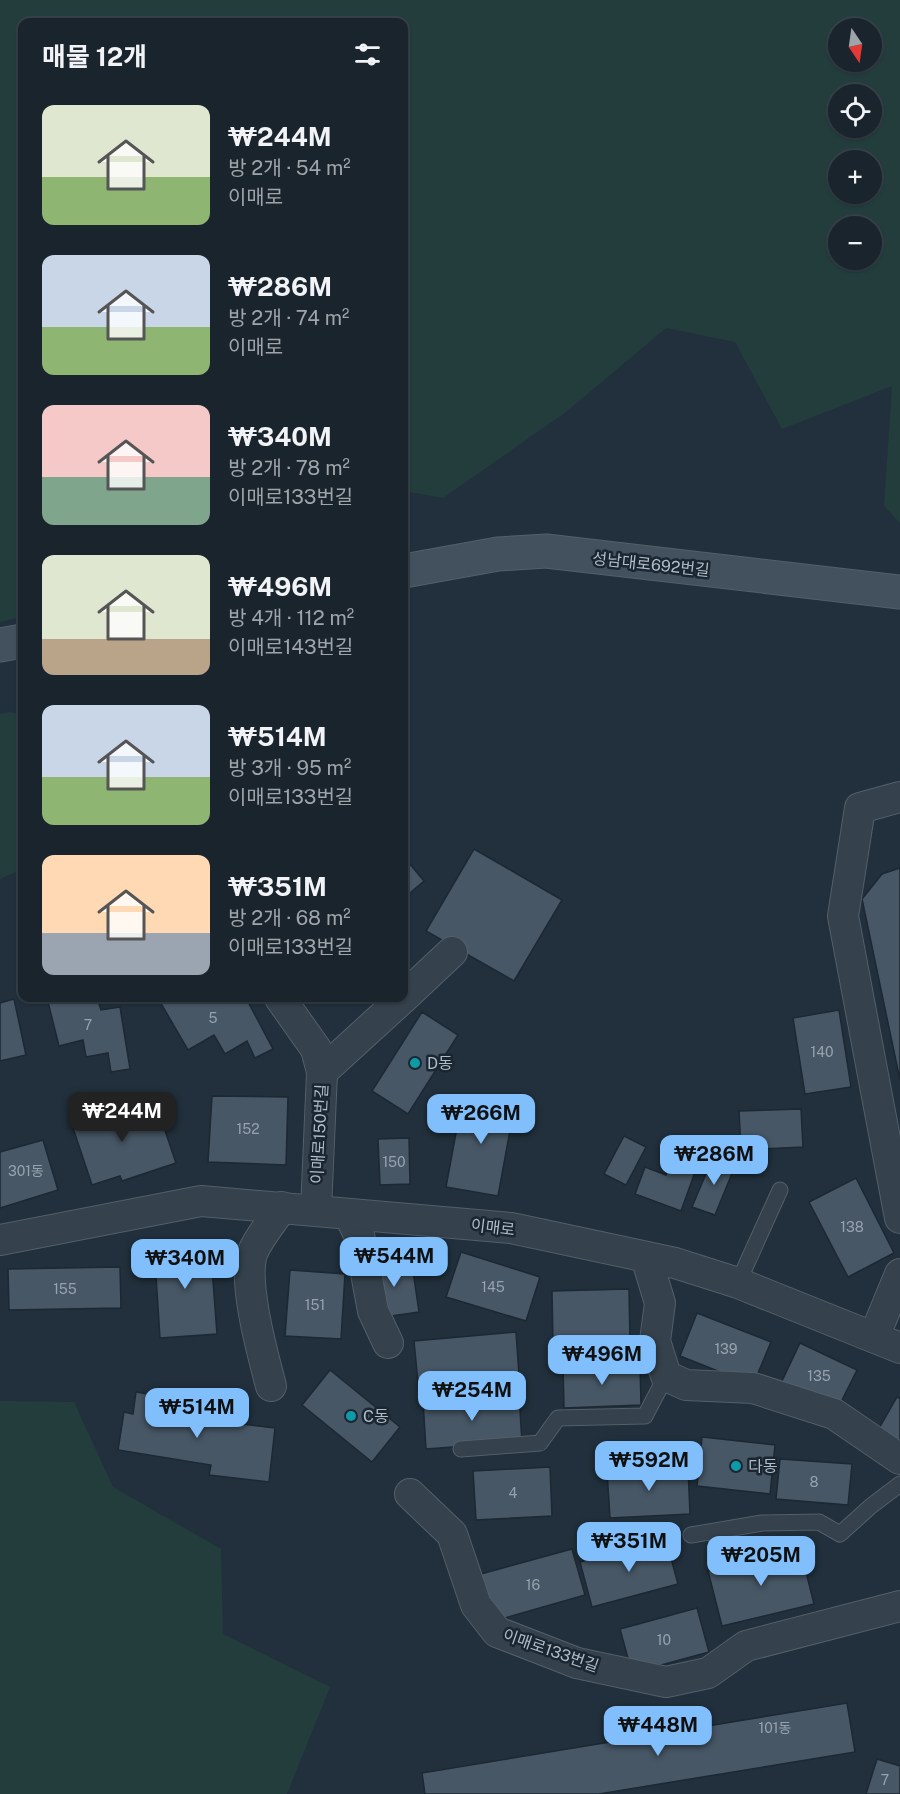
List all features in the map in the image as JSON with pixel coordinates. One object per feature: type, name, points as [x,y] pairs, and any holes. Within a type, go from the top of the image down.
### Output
[{"type":"street","name":"성남대로692번길","points":[[408,571],[498,554],[546,550],[900,592]]},
{"type":"street","points":[[0,645],[18,642]]},
{"type":"street","points":[[900,797],[860,808],[843,916],[900,1218]]},
{"type":"street","points":[[408,992],[452,951]]},
{"type":"street","name":"이매로150번길","points":[[283,1002],[316,1049],[322,1072],[316,1210]]},
{"type":"street","points":[[322,1072],[398,1002]]},
{"type":"street","name":"이매로","points":[[0,1240],[192,1202],[282,1207],[511,1228],[646,1257],[738,1283],[887,1342]]},
{"type":"street","points":[[271,1386],[256,1328],[251,1286],[252,1254],[282,1207]]},
{"type":"street","points":[[349,1214],[359,1235],[373,1311],[388,1343]]},
{"type":"street","points":[[646,1257],[660,1303],[655,1341],[666,1376],[686,1385],[753,1388],[834,1414],[888,1453],[900,1459]]},
{"type":"street","points":[[887,1342],[900,1274]]},
{"type":"street","name":"이매로133번길","points":[[410,1494],[452,1534],[476,1605],[497,1632],[577,1663],[666,1682],[708,1673],[746,1646],[900,1606]]},
{"type":"lane","points":[[738,1283],[780,1190]]},
{"type":"lane","points":[[461,1449],[540,1443],[558,1418],[645,1416],[666,1376]]},
{"type":"lane","points":[[691,1535],[762,1523],[819,1522],[840,1534],[900,1484]]},
{"type":"green space","points":[[0,0],[900,0],[900,523],[884,506],[892,386],[782,429],[735,342],[666,328],[566,412],[443,498],[408,492],[408,18],[18,18],[18,618],[0,622]]},
{"type":"green space","points":[[10,712],[18,714],[18,871],[0,879],[0,714]]},
{"type":"green space","points":[[0,1401],[74,1402],[113,1487],[221,1549],[223,1634],[330,1687],[287,1794],[0,1794]]},
{"type":"building","points":[[474,849],[562,900],[514,981],[426,931]]},
{"type":"building","points":[[408,862],[424,881],[408,895]]},
{"type":"building","points":[[900,868],[900,1080],[862,899],[882,874]]},
{"type":"building","points":[[14,999],[26,1055],[0,1061],[0,1003]]},
{"type":"building","points":[[48,1002],[98,1002],[101,1010],[120,1007],[130,1069],[111,1072],[108,1053],[86,1057],[83,1040],[59,1046]]},
{"type":"building","points":[[160,1002],[248,1002],[273,1049],[255,1058],[247,1041],[225,1054],[214,1035],[188,1050]]},
{"type":"building","points":[[839,1010],[851,1087],[805,1094],[793,1018]]},
{"type":"building","name":"D동","points":[[422,1012],[458,1035],[408,1114],[372,1091]]},
{"type":"building","points":[[463,1095],[515,1103],[498,1196],[446,1187]]},
{"type":"building","points":[[212,1096],[288,1097],[286,1165],[208,1162]]},
{"type":"building","points":[[155,1101],[176,1163],[122,1181],[120,1176],[92,1185],[69,1116],[97,1106],[101,1118]]},
{"type":"building","points":[[801,1109],[803,1147],[741,1150],[739,1111]]},
{"type":"building","points":[[624,1136],[646,1147],[626,1185],[604,1174]]},
{"type":"building","points":[[409,1138],[410,1184],[380,1185],[378,1139]]},
{"type":"building","points":[[43,1140],[58,1190],[0,1208],[0,1152]]},
{"type":"building","points":[[674,1152],[699,1161],[681,1211],[635,1194],[645,1167],[666,1175]]},
{"type":"building","points":[[713,1157],[735,1166],[715,1215],[692,1207]]},
{"type":"building","points":[[856,1178],[894,1253],[848,1277],[809,1202]]},
{"type":"building","points":[[210,1241],[217,1334],[160,1338],[154,1245]]},
{"type":"building","points":[[461,1252],[540,1277],[526,1321],[446,1297]]},
{"type":"building","points":[[411,1257],[419,1312],[377,1318],[369,1263]]},
{"type":"building","points":[[120,1267],[121,1308],[9,1310],[8,1269]]},
{"type":"building","points":[[290,1270],[345,1274],[341,1339],[285,1336]]},
{"type":"building","points":[[629,1289],[630,1343],[553,1345],[552,1291]]},
{"type":"building","points":[[697,1313],[771,1342],[753,1385],[680,1356]]},
{"type":"building","points":[[516,1332],[519,1375],[418,1383],[414,1341]]},
{"type":"building","points":[[800,1343],[857,1370],[837,1410],[781,1383]]},
{"type":"building","points":[[640,1364],[641,1405],[564,1408],[563,1367]]},
{"type":"building","name":"C동","points":[[330,1370],[400,1427],[372,1462],[302,1405]]},
{"type":"building","points":[[136,1392],[196,1402],[193,1418],[275,1428],[269,1482],[209,1475],[211,1465],[118,1450],[124,1412],[133,1414]]},
{"type":"building","points":[[519,1394],[522,1442],[426,1449],[423,1401]]},
{"type":"building","points":[[897,1397],[900,1399],[900,1444],[877,1432]]},
{"type":"building","name":"다동","points":[[702,1437],[775,1445],[770,1494],[697,1486]]},
{"type":"building","points":[[780,1459],[852,1464],[848,1505],[776,1499]]},
{"type":"building","points":[[550,1467],[552,1516],[476,1520],[473,1471]]},
{"type":"building","points":[[688,1467],[690,1514],[610,1518],[607,1471]]},
{"type":"building","points":[[666,1540],[678,1584],[592,1607],[580,1562]]},
{"type":"building","points":[[800,1548],[814,1604],[722,1626],[708,1571]]},
{"type":"building","points":[[572,1549],[585,1595],[494,1621],[481,1574]]},
{"type":"building","points":[[697,1608],[709,1652],[632,1673],[620,1629]]},
{"type":"building","points":[[847,1703],[855,1752],[599,1794],[425,1794],[422,1773]]},
{"type":"building","points":[[877,1759],[900,1766],[900,1794],[866,1794]]},
{"type":"place","name":"D동","points":[[415,1063]]},
{"type":"place","name":"C동","points":[[351,1416]]},
{"type":"place","name":"다동","points":[[736,1466]]}]
